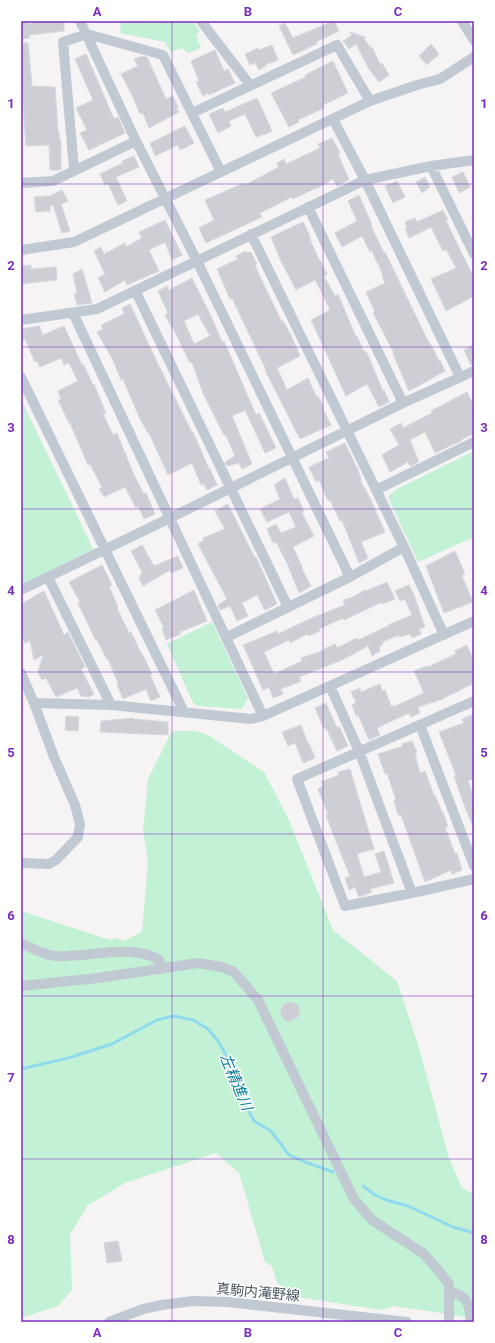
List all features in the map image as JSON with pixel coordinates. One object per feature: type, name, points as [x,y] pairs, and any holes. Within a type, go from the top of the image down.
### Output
[{"type":"street","points":[[80,21],[136,141],[197,261],[350,577]]},
{"type":"street","points":[[201,21],[250,85]]},
{"type":"street","points":[[462,21],[474,40]]},
{"type":"street","points":[[74,170],[63,42],[87,34],[163,55],[222,172]]},
{"type":"street","points":[[192,113],[337,45],[370,102]]},
{"type":"street","points":[[21,250],[74,242],[370,102],[417,85],[440,79],[474,57]]},
{"type":"street","points":[[333,119],[365,180],[460,377]]},
{"type":"street","points":[[21,183],[53,180],[136,141]]},
{"type":"street","points":[[21,320],[97,309],[365,180],[431,166],[474,160]]},
{"type":"street","points":[[431,166],[474,254]]},
{"type":"street","points":[[308,207],[403,403]]},
{"type":"street","points":[[251,234],[404,546],[444,635]]},
{"type":"street","points":[[135,290],[288,607]]},
{"type":"street","points":[[73,313],[263,716]]},
{"type":"street","points":[[21,590],[293,458],[347,430],[474,371]]},
{"type":"street","points":[[21,377],[184,712]]},
{"type":"street","points":[[376,490],[474,442]]},
{"type":"street","points":[[226,636],[350,577],[404,546]]},
{"type":"street","points":[[48,577],[111,705]]},
{"type":"street","points":[[34,702],[111,705],[251,719],[263,716],[474,621]]},
{"type":"street","points":[[21,673],[75,805],[80,824],[78,837],[56,860],[48,864],[21,863]]},
{"type":"street","points":[[330,686],[359,751],[412,893]]},
{"type":"street","points":[[474,700],[296,779],[345,906],[474,879]]},
{"type":"street","points":[[420,725],[474,866]]},
{"type":"street","points":[[21,943],[41,952],[56,956],[134,953],[152,955],[159,960],[162,969]]},
{"type":"street","points":[[21,986],[98,978],[198,963],[221,966],[234,972],[258,1000],[354,1199],[372,1220],[424,1254],[449,1284],[449,1322]]},
{"type":"street","points":[[449,1292],[454,1292],[465,1298],[468,1303],[470,1322]]},
{"type":"street","name":"真駒内滝野線","points":[[109,1322],[143,1309],[193,1301],[228,1302],[407,1322]]},
{"type":"green space","points":[[121,21],[192,21],[200,31],[196,36],[201,48],[188,53],[182,48],[170,52],[165,42],[120,33]]},
{"type":"green space","points":[[21,399],[93,549],[21,585]]},
{"type":"green space","points":[[474,451],[474,537],[418,562],[388,497],[395,490]]},
{"type":"green space","points":[[212,622],[248,698],[242,709],[197,706],[193,703],[167,644]]},
{"type":"green space","points":[[172,731],[196,731],[208,735],[264,772],[288,818],[333,930],[397,981],[419,1048],[449,1158],[462,1188],[474,1194],[474,1318],[394,1306],[381,1310],[298,1297],[277,1283],[272,1266],[265,1262],[239,1173],[216,1153],[125,1183],[87,1206],[70,1235],[72,1290],[58,1306],[21,1318],[21,911],[110,940],[117,938],[123,941],[142,932],[148,861],[143,831],[148,779]]},
{"type":"building","points":[[21,21],[27,21],[28,24],[48,21],[64,21],[64,31],[29,35],[30,38],[21,39]]},
{"type":"building","points":[[334,21],[339,31],[316,42],[317,44],[293,55],[279,26],[285,23],[293,38]]},
{"type":"building","points":[[350,32],[365,37],[364,39],[371,48],[372,47],[380,64],[382,63],[389,75],[379,82],[369,69],[356,44],[349,49],[343,41],[352,35]]},
{"type":"building","points":[[21,43],[28,43],[32,86],[55,87],[58,130],[61,144],[61,170],[50,170],[49,145],[26,146],[21,79]]},
{"type":"building","points":[[431,44],[439,54],[427,65],[419,56]]},
{"type":"building","points":[[272,45],[278,60],[265,65],[266,66],[259,70],[255,63],[250,65],[245,54],[258,48],[259,50]]},
{"type":"building","points":[[215,50],[224,71],[228,69],[235,83],[209,95],[208,93],[203,96],[196,82],[199,81],[191,61]]},
{"type":"building","points":[[86,54],[114,119],[118,117],[125,133],[89,150],[80,133],[87,130],[76,108],[93,100],[75,59]]},
{"type":"building","points":[[142,56],[147,57],[166,99],[173,96],[178,107],[176,108],[179,112],[149,128],[143,113],[140,114],[121,74],[138,66],[134,59]]},
{"type":"building","points":[[333,61],[348,93],[323,105],[324,108],[298,120],[299,122],[289,127],[271,93],[306,77],[305,75]]},
{"type":"building","points":[[257,98],[272,131],[256,137],[245,114],[229,121],[231,126],[218,133],[209,114],[223,108],[225,112]]},
{"type":"building","points":[[185,126],[194,143],[180,150],[178,145],[155,156],[150,143]]},
{"type":"building","points":[[332,138],[340,153],[338,154],[349,180],[337,186],[333,179],[316,189],[293,199],[292,197],[260,213],[262,217],[206,243],[199,228],[214,220],[205,200],[244,183],[245,185],[279,167],[277,163],[284,159],[286,164],[320,148],[318,144]]},
{"type":"building","points":[[134,156],[139,167],[116,177],[127,201],[118,205],[108,184],[105,185],[100,174]]},
{"type":"building","points":[[463,172],[470,187],[459,193],[452,177]]},
{"type":"building","points":[[425,177],[430,187],[422,193],[416,182]]},
{"type":"building","points":[[397,181],[405,197],[393,203],[385,186]]},
{"type":"building","points":[[62,190],[68,201],[61,204],[70,231],[62,233],[53,205],[50,206],[50,211],[36,212],[34,197],[50,196]]},
{"type":"building","points":[[359,195],[372,225],[371,226],[384,253],[385,252],[429,343],[445,371],[409,391],[393,354],[394,353],[373,313],[375,312],[366,292],[385,283],[372,251],[370,252],[362,236],[342,247],[335,233],[357,221],[348,201]]},
{"type":"building","points":[[443,210],[448,220],[446,221],[474,278],[474,296],[446,311],[431,279],[456,268],[446,249],[443,251],[431,227],[409,238],[405,228],[407,227],[405,222],[415,218],[417,222]]},
{"type":"building","points":[[165,220],[182,255],[172,260],[165,242],[149,250],[159,271],[127,285],[125,280],[105,292],[98,278],[105,274],[94,251],[101,247],[104,254],[125,243],[126,247],[142,238],[139,232]]},
{"type":"building","points":[[303,222],[319,260],[327,274],[324,276],[335,296],[338,294],[356,337],[357,336],[364,352],[366,351],[389,402],[379,407],[367,384],[346,396],[311,320],[330,310],[319,287],[315,280],[296,290],[280,259],[271,237]]},
{"type":"building","points":[[246,251],[246,253],[251,252],[257,264],[255,265],[262,281],[282,322],[283,321],[290,333],[300,356],[277,368],[287,390],[308,378],[331,425],[300,439],[265,370],[232,298],[230,299],[217,269],[238,259],[236,256]]},
{"type":"building","points":[[31,265],[31,269],[56,267],[57,280],[21,284],[21,266]]},
{"type":"building","points":[[82,269],[92,303],[77,305],[74,294],[77,293],[73,274]]},
{"type":"building","points":[[192,278],[222,342],[224,341],[256,415],[259,413],[276,448],[265,453],[245,410],[232,416],[252,464],[242,469],[239,463],[227,466],[225,462],[235,456],[226,435],[224,435],[203,393],[192,362],[190,363],[165,315],[168,313],[158,291],[167,286],[169,290]],"holes":[[[198,314],[210,336],[194,344],[184,321]]]},
{"type":"building","points":[[130,304],[157,362],[193,432],[217,485],[207,490],[204,484],[201,485],[192,463],[168,475],[149,433],[140,419],[123,379],[121,380],[113,360],[97,332],[103,329],[101,325],[124,314],[122,308]]},
{"type":"building","points":[[39,326],[43,335],[64,326],[82,365],[84,365],[93,385],[94,384],[106,413],[103,414],[113,435],[117,433],[134,475],[144,494],[146,493],[155,514],[144,519],[138,506],[136,508],[125,487],[104,497],[99,489],[102,487],[90,464],[88,465],[70,423],[58,400],[61,399],[58,391],[78,381],[69,363],[64,365],[61,358],[40,367],[37,361],[35,362],[25,339],[21,340],[21,329]]},
{"type":"building","points":[[474,344],[474,365],[471,365],[464,350]]},
{"type":"building","points":[[467,392],[474,406],[474,433],[435,453],[425,432],[410,440],[419,462],[410,466],[408,462],[390,472],[382,455],[399,445],[390,429],[401,423],[403,428]]},
{"type":"building","points":[[345,443],[358,470],[360,480],[370,498],[385,532],[361,542],[368,558],[359,563],[342,520],[340,521],[330,500],[328,501],[319,480],[316,482],[309,467],[329,458],[326,452]]},
{"type":"building","points":[[285,478],[294,499],[298,498],[304,512],[302,513],[314,536],[293,547],[311,586],[299,593],[287,563],[276,542],[273,543],[267,529],[276,524],[281,533],[296,527],[289,512],[267,522],[260,509],[280,499],[274,485]]},
{"type":"building","points":[[228,504],[255,558],[256,557],[277,604],[265,610],[257,595],[242,603],[248,616],[237,621],[230,606],[220,610],[218,605],[227,599],[198,544],[204,540],[203,538],[225,529],[215,511]]},
{"type":"building","points":[[142,545],[154,566],[178,556],[183,568],[171,573],[170,570],[143,586],[139,579],[142,572],[131,551]]},
{"type":"building","points":[[455,551],[465,574],[462,576],[473,602],[444,613],[426,566]]},
{"type":"building","points":[[102,565],[112,585],[109,586],[118,607],[117,608],[152,674],[150,675],[160,697],[151,701],[146,689],[123,699],[108,659],[107,660],[97,640],[96,641],[78,603],[80,602],[69,582]]},
{"type":"building","points":[[387,582],[395,599],[382,604],[382,602],[344,620],[343,618],[319,629],[320,631],[308,636],[307,634],[290,643],[289,640],[264,652],[274,674],[302,661],[301,658],[325,650],[324,649],[335,644],[337,648],[357,638],[358,640],[412,615],[405,599],[400,601],[395,591],[409,585],[425,627],[419,629],[421,634],[412,638],[410,634],[399,637],[399,635],[382,642],[383,644],[379,647],[380,651],[372,656],[368,646],[342,660],[299,677],[301,681],[281,689],[283,694],[273,698],[269,687],[263,690],[243,645],[277,631],[278,634],[314,617],[345,605],[343,600]]},
{"type":"building","points":[[194,590],[207,621],[180,632],[181,634],[166,640],[162,629],[164,628],[155,610]]},
{"type":"building","points":[[44,591],[64,635],[68,632],[85,667],[81,669],[94,694],[89,697],[81,696],[77,688],[56,697],[46,678],[42,680],[38,672],[43,655],[34,660],[30,641],[25,643],[21,636],[21,604]]},
{"type":"building","points":[[467,645],[474,662],[474,683],[440,700],[418,707],[420,713],[411,717],[409,713],[377,728],[380,735],[369,740],[358,715],[356,716],[352,705],[356,702],[351,692],[360,688],[361,692],[380,684],[382,691],[385,690],[391,706],[393,705],[393,707],[424,693],[414,671],[427,666],[428,667],[456,654],[455,651]]},
{"type":"building","points":[[326,703],[337,728],[339,726],[348,746],[337,751],[326,728],[324,729],[315,708]]},
{"type":"building","points":[[474,714],[474,779],[468,780],[474,798],[474,829],[454,776],[456,775],[439,732],[464,723],[462,719]]},
{"type":"building","points":[[66,716],[79,717],[78,731],[65,730]]},
{"type":"building","points":[[134,718],[168,722],[168,735],[100,732],[101,721]]},
{"type":"building","points":[[301,725],[315,758],[303,763],[295,743],[288,746],[282,732]]},
{"type":"building","points":[[412,741],[417,752],[415,753],[420,773],[425,771],[434,795],[443,812],[448,827],[445,827],[455,854],[457,853],[462,870],[452,874],[451,870],[425,882],[401,815],[398,815],[394,801],[396,800],[387,773],[385,774],[378,754],[403,746],[402,744]]},
{"type":"building","points":[[350,769],[374,849],[357,854],[364,877],[381,872],[375,854],[384,851],[394,883],[370,889],[372,892],[359,897],[355,887],[349,890],[345,878],[350,876],[326,815],[328,814],[318,789],[323,786],[321,782],[339,775],[338,772]]},
{"type":"building","points":[[289,1002],[297,1004],[300,1011],[298,1017],[289,1022],[284,1020],[280,1012],[282,1006]]},
{"type":"building","points":[[118,1241],[122,1261],[107,1263],[104,1243]]},
{"type":"waterway","name":"左精進川","points":[[21,1069],[68,1058],[112,1044],[157,1020],[174,1016],[193,1020],[208,1029],[218,1041],[230,1062],[243,1100],[254,1121],[271,1131],[289,1155],[333,1172]]},
{"type":"waterway","name":"左精進川","points":[[363,1186],[375,1195],[386,1200],[408,1206],[453,1227],[474,1233]]}]
